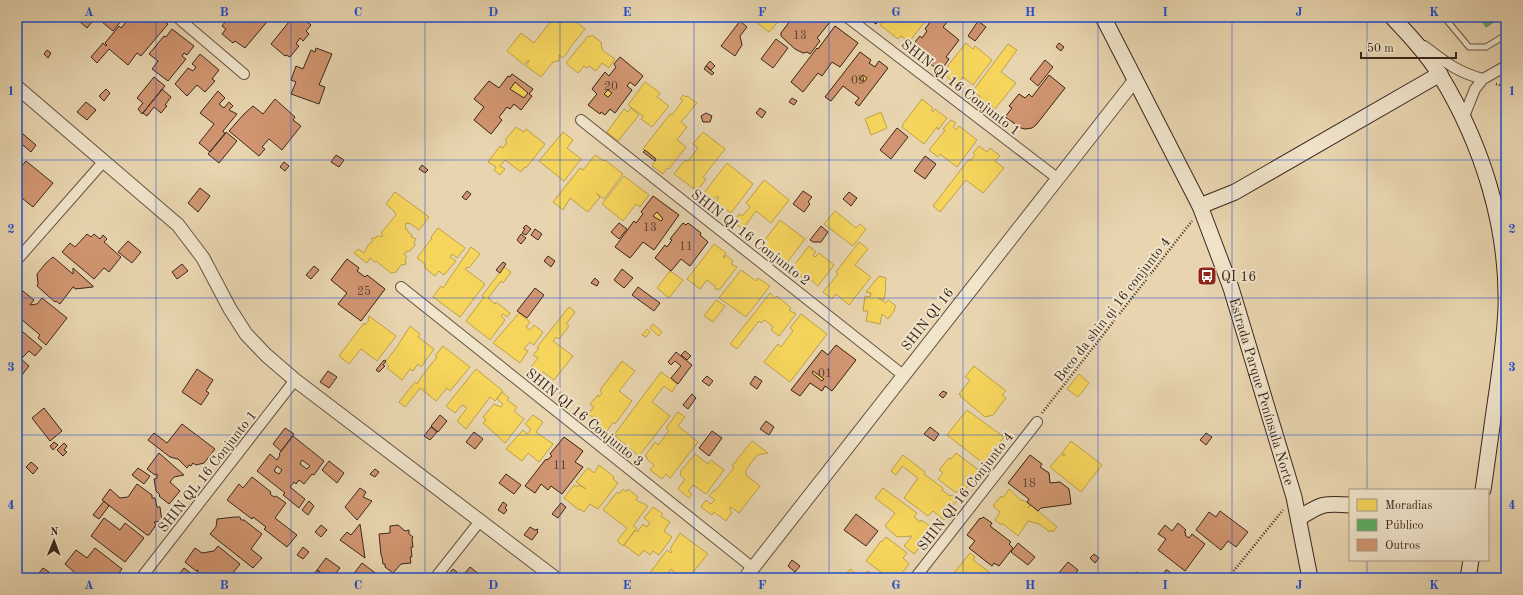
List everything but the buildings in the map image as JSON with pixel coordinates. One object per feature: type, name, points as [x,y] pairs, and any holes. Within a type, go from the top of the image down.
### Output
[{"type":"main road","name":"Estrada Parque Península Norte","points":[[1103,17],[1200,206],[1231,288],[1294,497],[1310,578]]},
{"type":"main road","points":[[1392,17],[1411,37],[1440,74],[1463,119],[1479,156],[1492,196],[1500,235],[1504,265],[1506,306],[1505,332],[1483,489]]},
{"type":"main road","points":[[1200,206],[1235,192],[1440,74]]},
{"type":"main road","points":[[1299,518],[1318,506],[1330,503],[1349,505]]},
{"type":"main road","points":[[1468,578],[1472,561]]},
{"type":"street","points":[[177,17],[244,74]]},
{"type":"street","name":"SHIN QI 16 Conjunto 1","points":[[847,17],[1057,178]]},
{"type":"street","points":[[1411,37],[1456,69],[1466,74],[1483,79]]},
{"type":"street","points":[[1463,119],[1475,88],[1483,79],[1506,66]]},
{"type":"street","name":"SHIN QI 16","points":[[749,573],[1135,80]]},
{"type":"street","points":[[17,87],[178,225],[202,258],[230,309],[246,334],[266,355],[295,380],[555,578]]},
{"type":"street","name":"SHIN QI 16 Conjunto 2","points":[[581,120],[903,375]]},
{"type":"street","points":[[17,260],[104,160]]},
{"type":"street","name":"SHIN QI 16 Conjunto 3","points":[[401,287],[749,573]]},
{"type":"street","name":"SHIN QL 16 Conjunto 1","points":[[141,578],[295,380]]},
{"type":"street","name":"SHIN QI 16 Conjunto 4","points":[[915,578],[1037,422]]},
{"type":"street","points":[[435,578],[480,521]]},
{"type":"lane","points":[[1444,17],[1469,46],[1486,47],[1506,35]]},
{"type":"path","name":"Beco da shin qi 16 conjunto 4","points":[[1037,422],[1189,226],[1200,206]]},
{"type":"path","points":[[1228,578],[1294,497]]},
{"type":"place","name":"QI 16","points":[[1207,276]]}]
